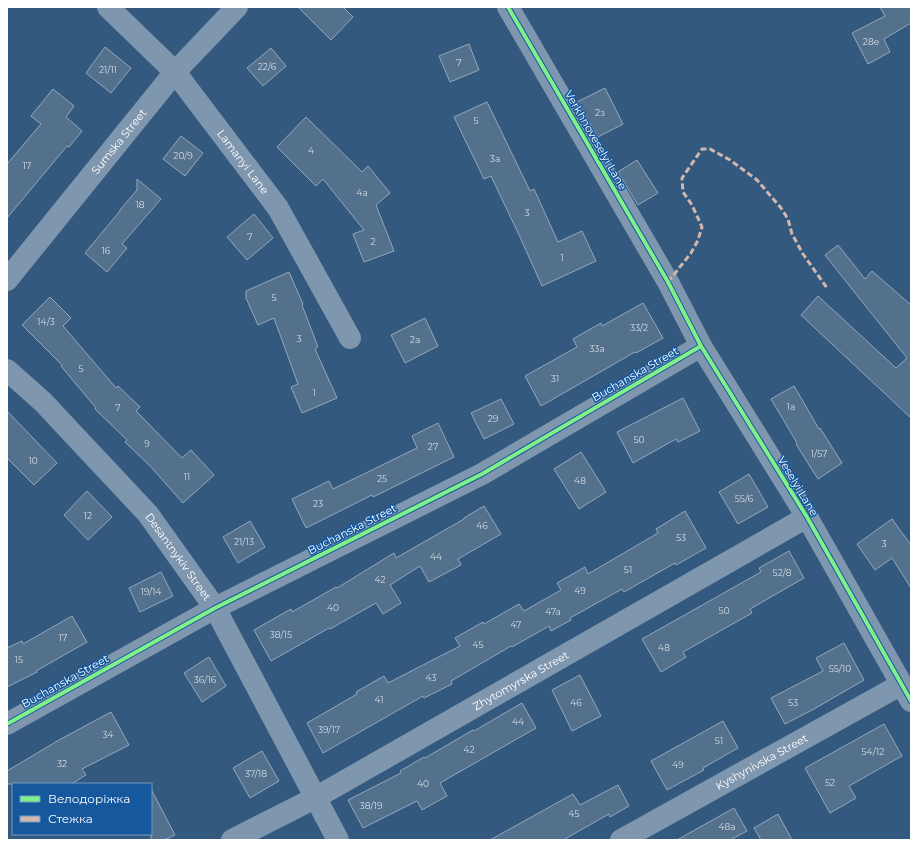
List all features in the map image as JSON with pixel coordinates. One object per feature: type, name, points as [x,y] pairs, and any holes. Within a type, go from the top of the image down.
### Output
[{"type":"street","name":"Lamanyi Lane","points":[[108,7],[175,72],[278,208],[350,338]]},
{"type":"street","name":"Sumska Street","points":[[7,280],[175,72],[237,7]]},
{"type":"street","name":"Verkhnoveselyi Lane","points":[[508,7],[668,282]]},
{"type":"street","name":"Veselyi Lane","points":[[668,282],[702,346],[807,517],[906,692]]},
{"type":"street","name":"Buchanska Street","points":[[7,724],[215,608],[482,474],[702,346]]},
{"type":"street","name":"Desantnykiv Street","points":[[7,370],[43,402],[148,514],[215,608],[338,840]]},
{"type":"street","name":"Zhytomyrska Street","points":[[232,840],[315,798],[807,517]]},
{"type":"street","name":"Kyshynivska Street","points":[[621,840],[906,692]]},
{"type":"building","points":[[298,7],[343,7],[353,17],[331,40]]},
{"type":"building","points":[[880,7],[911,7],[911,23],[884,39],[890,52],[868,64],[852,33],[885,16]]},
{"type":"building","points":[[469,44],[479,70],[450,82],[439,56]]},
{"type":"building","points":[[105,47],[131,68],[111,93],[86,73]]},
{"type":"building","points":[[271,48],[286,66],[263,86],[247,68]]},
{"type":"building","points":[[605,88],[623,124],[598,137],[577,102]]},
{"type":"building","points":[[53,89],[74,106],[66,117],[82,131],[69,147],[67,146],[7,218],[7,164],[41,124],[31,116]]},
{"type":"building","points":[[487,102],[530,191],[534,189],[558,242],[582,231],[596,261],[542,286],[491,176],[484,179],[454,117]]},
{"type":"building","points":[[306,117],[362,172],[368,166],[390,193],[376,205],[394,251],[364,262],[353,234],[364,230],[323,179],[316,186],[277,147]]},
{"type":"building","points":[[181,136],[203,153],[185,176],[163,159]]},
{"type":"building","points":[[637,160],[658,193],[638,205],[618,172]]},
{"type":"building","points":[[137,179],[161,199],[122,244],[127,248],[107,272],[85,253],[137,190]]},
{"type":"building","points":[[254,214],[273,238],[247,260],[227,237]]},
{"type":"building","points":[[838,245],[865,279],[872,271],[911,305],[911,418],[801,315],[818,296],[896,368],[907,358],[825,255]]},
{"type":"building","points":[[289,272],[303,304],[302,305],[318,347],[315,349],[337,398],[302,413],[291,387],[298,384],[274,318],[258,325],[246,298],[246,291]]},
{"type":"building","points":[[50,297],[71,318],[63,326],[116,388],[118,386],[140,407],[136,411],[182,458],[191,450],[214,475],[183,503],[150,466],[125,442],[127,440],[95,409],[96,408],[61,366],[62,365],[22,325]]},
{"type":"building","points":[[643,303],[663,338],[636,353],[635,352],[541,406],[525,376],[577,347],[573,339],[601,323],[602,326]]},
{"type":"building","points":[[425,318],[438,346],[405,363],[391,335]]},
{"type":"building","points":[[794,386],[819,429],[820,428],[842,463],[818,479],[796,444],[797,443],[771,399]]},
{"type":"building","points":[[683,398],[700,431],[678,442],[676,439],[633,463],[617,432]]},
{"type":"building","points":[[501,399],[514,424],[484,439],[471,413]]},
{"type":"building","points":[[7,411],[57,463],[34,485],[7,458]]},
{"type":"building","points":[[438,423],[454,457],[373,497],[372,495],[306,528],[292,499],[329,481],[333,489],[417,448],[412,436]]},
{"type":"building","points":[[581,452],[606,492],[579,509],[554,469]]},
{"type":"building","points":[[749,474],[768,507],[738,524],[719,492]]},
{"type":"building","points":[[87,491],[112,517],[88,540],[64,515]]},
{"type":"building","points":[[484,506],[501,534],[458,559],[461,565],[429,582],[420,566],[390,585],[401,603],[383,614],[376,603],[271,661],[254,630],[291,609],[292,612],[336,587],[337,588],[394,553],[396,558]]},
{"type":"building","points":[[685,511],[706,548],[676,565],[675,563],[624,592],[622,589],[570,618],[571,620],[551,631],[549,626],[512,647],[511,646],[451,681],[452,684],[424,698],[423,696],[323,753],[307,723],[357,694],[356,692],[384,676],[388,683],[460,646],[455,638],[483,622],[484,624],[519,604],[524,611],[561,590],[557,583],[585,567],[588,574],[658,533],[656,529]]},
{"type":"building","points":[[892,519],[911,545],[911,588],[892,558],[875,570],[857,544]]},
{"type":"building","points":[[250,521],[265,547],[238,563],[223,537]]},
{"type":"building","points":[[789,551],[804,578],[750,609],[752,613],[683,652],[686,657],[661,672],[642,639],[761,572],[759,568]]},
{"type":"building","points":[[161,572],[173,596],[140,612],[129,588]]},
{"type":"building","points":[[72,616],[87,642],[36,671],[37,672],[7,687],[7,648],[22,641],[23,644]]},
{"type":"building","points":[[844,643],[864,680],[785,724],[771,698],[823,671],[816,658]]},
{"type":"building","points":[[209,657],[226,686],[202,702],[184,673]]},
{"type":"building","points":[[580,675],[601,716],[572,731],[552,690]]},
{"type":"building","points":[[522,703],[536,728],[440,783],[447,796],[422,810],[417,801],[363,828],[348,800],[401,773],[400,771],[424,757],[425,758],[473,730],[474,731]]},
{"type":"building","points":[[111,712],[129,745],[82,769],[86,775],[73,783],[7,784],[7,771],[59,740]]},
{"type":"building","points":[[723,721],[738,748],[703,768],[704,770],[667,790],[651,761]]},
{"type":"building","points":[[884,724],[902,756],[849,786],[856,798],[830,813],[805,768]]},
{"type":"building","points":[[262,751],[279,781],[250,798],[233,768]]},
{"type":"building","points":[[618,785],[629,806],[610,817],[609,814],[563,840],[490,840],[573,794],[580,805]]},
{"type":"building","points":[[152,791],[175,835],[164,840],[151,840]]},
{"type":"building","points":[[734,808],[747,831],[730,840],[677,840]]},
{"type":"building","points":[[778,814],[792,840],[761,840],[754,828]]},
{"type":"marked path","points":[[668,282],[691,253],[698,240],[702,227],[692,205],[683,192],[682,178],[702,149],[710,149],[730,160],[757,180],[781,208],[788,219],[792,234],[803,254],[827,288]]},
{"type":"cycle path","points":[[508,7],[668,282],[701,346],[807,517],[911,701]]},
{"type":"cycle path","points":[[7,724],[215,608],[482,474],[701,346]]}]
